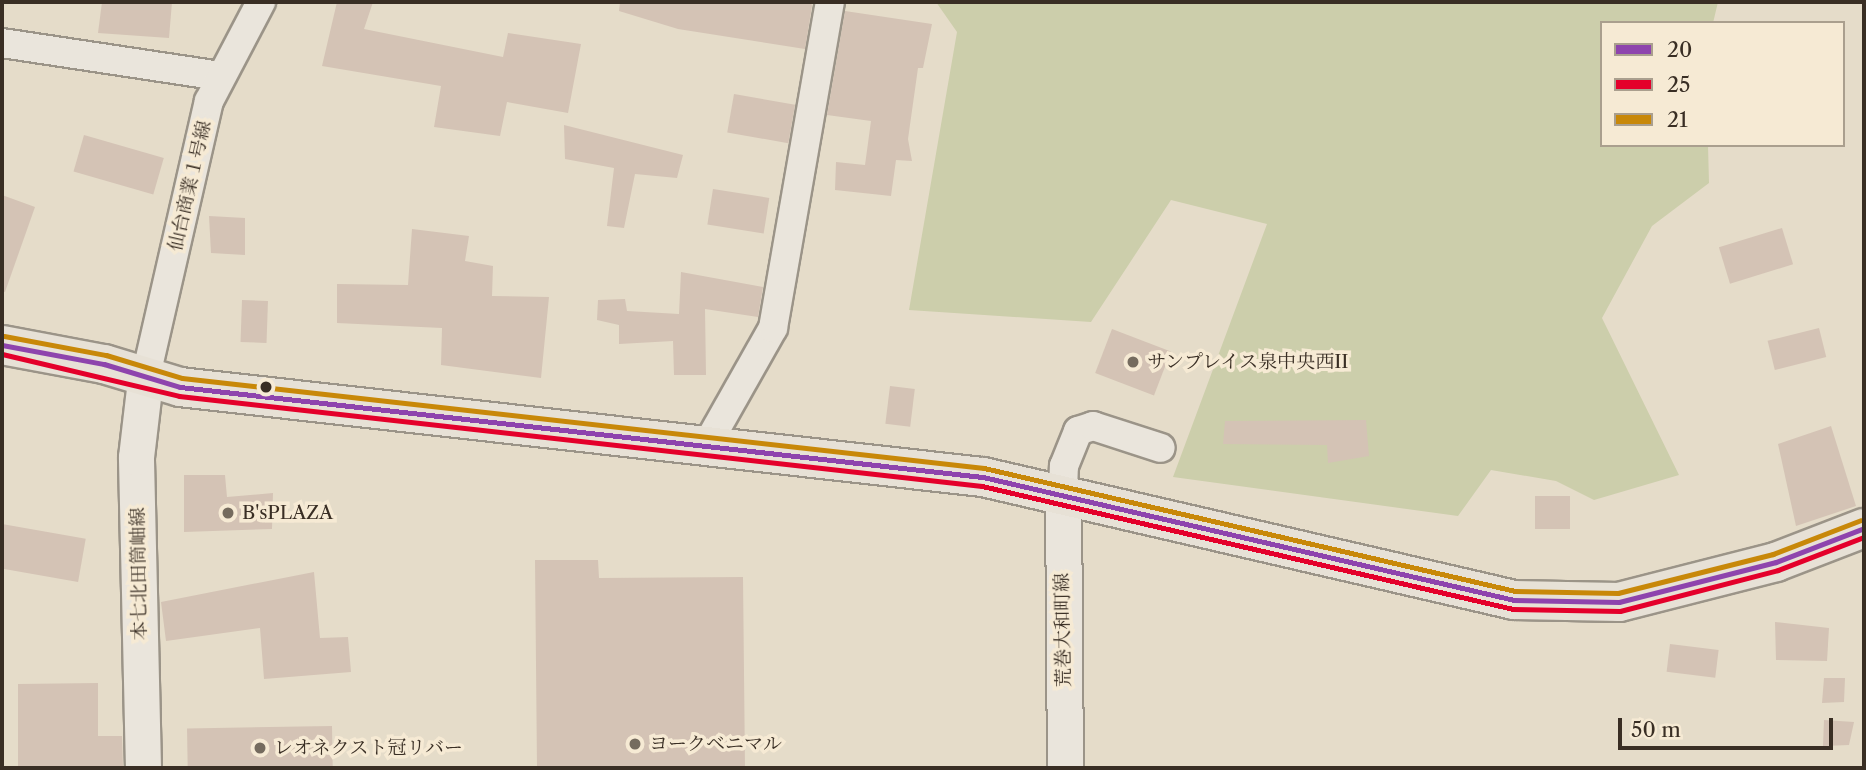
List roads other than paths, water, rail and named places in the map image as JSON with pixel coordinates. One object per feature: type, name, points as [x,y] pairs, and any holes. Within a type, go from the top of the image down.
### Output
[{"type":"main road","points":[[2,345],[104,364],[145,380],[708,443],[1063,492],[1451,588],[1571,605],[1619,602],[1764,565],[1864,528]]},
{"type":"street","name":"仙台商業１号線","points":[[145,380],[220,76],[261,2]]},
{"type":"street","points":[[708,443],[773,328],[830,2]]},
{"type":"street","points":[[2,43],[220,76]]},
{"type":"street","name":"本七北田筒岫線","points":[[143,768],[136,457],[145,380]]},
{"type":"street","points":[[1063,492],[1064,466],[1078,431],[1093,426],[1161,448]]},
{"type":"street","name":"荒巻大和町線","points":[[1063,492],[1065,768]]},
{"type":"place","name":"サンプレイス泉中央西II","points":[[1133,362]]},
{"type":"place","name":"B'sPLAZA","points":[[228,513]]},
{"type":"place","name":"ヨークベニマル","points":[[635,744]]},
{"type":"place","name":"レオネクスト冠リバー","points":[[260,748]]}]
